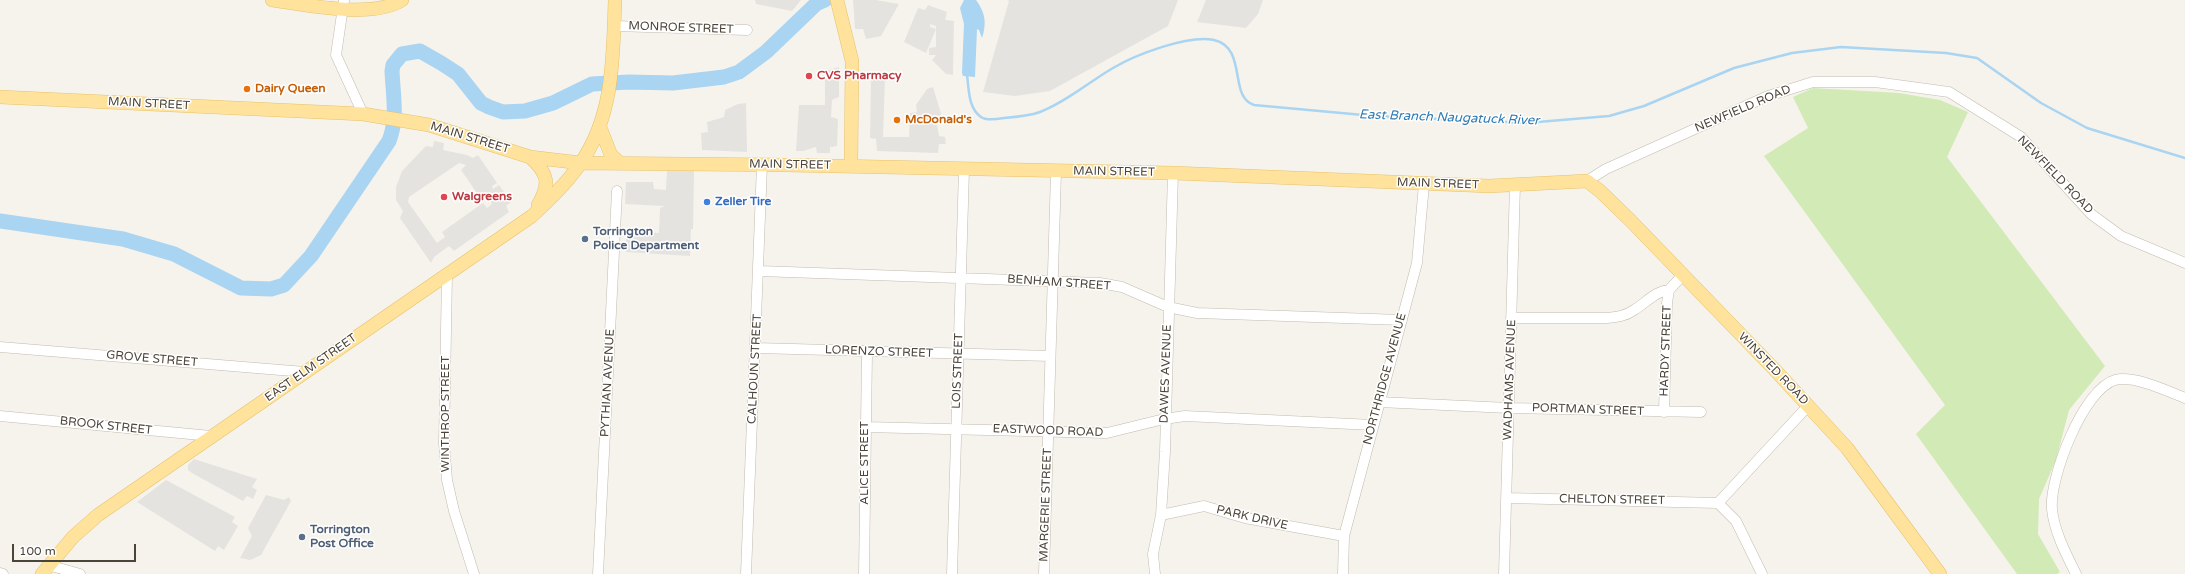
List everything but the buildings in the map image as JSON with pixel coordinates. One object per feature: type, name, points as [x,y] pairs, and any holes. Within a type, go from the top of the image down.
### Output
[{"type":"main road","points":[[272,0],[343,4],[379,8],[395,5],[402,0]]},
{"type":"main road","name":"EAST ELM STREET","points":[[45,570],[73,537],[98,515],[532,216],[562,187],[581,163],[600,127],[613,71],[615,0]]},
{"type":"main road","points":[[838,3],[852,61],[851,166]]},
{"type":"main road","name":"MAIN STREET","points":[[0,97],[363,114],[429,125],[530,157],[581,163],[619,162],[851,166],[1056,172],[1173,173],[1424,184],[1515,185],[1587,181]]},
{"type":"main road","points":[[600,127],[611,154],[619,162]]},
{"type":"main road","points":[[530,157],[541,167],[546,182],[546,191],[532,216]]},
{"type":"main road","name":"WINSTED ROAD","points":[[1587,181],[1600,191],[1847,448],[1940,574]]},
{"type":"street","points":[[343,4],[336,54],[363,114]]},
{"type":"street","name":"MONROE STREET","points":[[614,26],[747,30]]},
{"type":"street","name":"NEWFIELD ROAD","points":[[1587,181],[1606,169],[1768,96],[1813,82],[1875,82],[1920,88],[1949,92],[2021,137],[2091,214],[2121,236],[2185,263]]},
{"type":"street","name":"CALHOUN STREET","points":[[746,574],[762,165]]},
{"type":"street","name":"LOIS STREET","points":[[952,574],[964,169]]},
{"type":"street","name":"MARGERIE STREET","points":[[1044,574],[1056,172]]},
{"type":"street","name":"DAWES AVENUE","points":[[1155,574],[1153,554],[1160,515],[1165,452],[1164,419],[1173,173]]},
{"type":"street","name":"NORTHRIDGE AVENUE","points":[[1343,574],[1344,536],[1372,425],[1417,264],[1424,184]]},
{"type":"street","name":"WADHAMS AVENUE","points":[[1504,574],[1515,185]]},
{"type":"street","name":"PYTHIAN AVENUE","points":[[598,574],[617,191]]},
{"type":"street","name":"BENHAM STREET","points":[[759,271],[1053,281],[1100,284],[1122,288],[1168,307],[1197,313],[1402,320]]},
{"type":"street","name":"WINTHROP STREET","points":[[447,274],[444,443],[446,480],[474,574]]},
{"type":"street","points":[[1512,318],[1607,318],[1622,316],[1634,311],[1661,290],[1669,290],[1682,276]]},
{"type":"street","name":"HARDY STREET","points":[[1664,412],[1666,302],[1669,290]]},
{"type":"street","name":"GROVE STREET","points":[[0,347],[305,372]]},
{"type":"street","name":"LORENZO STREET","points":[[756,348],[1050,356]]},
{"type":"street","name":"ALICE STREET","points":[[864,574],[867,352]]},
{"type":"street","points":[[2076,574],[2054,525],[2052,507],[2058,468],[2078,420],[2098,392],[2115,380],[2136,381],[2185,398]]},
{"type":"street","name":"PORTMAN STREET","points":[[1379,402],[1509,408],[1701,412]]},
{"type":"street","points":[[1762,574],[1736,521],[1718,503],[1808,406]]},
{"type":"street","name":"BROOK STREET","points":[[0,416],[211,436]]},
{"type":"street","name":"EASTWOOD ROAD","points":[[865,427],[956,428],[1107,433],[1164,419],[1185,416],[1372,425]]},
{"type":"street","name":"CHELTON STREET","points":[[1507,498],[1718,503]]},
{"type":"street","name":"PARK DRIVE","points":[[1160,515],[1204,506],[1245,518],[1344,536]]},
{"type":"street","points":[[45,570],[80,574]]},
{"type":"street","points":[[0,573],[4,574]]},
{"type":"green space","points":[[1813,88],[1899,93],[1940,100],[1968,112],[1947,157],[2105,366],[2069,410],[2056,460],[2039,499],[2038,534],[2060,572],[2057,574],[2017,574],[1916,434],[1945,405],[1764,156],[1808,128],[1793,97]]},
{"type":"shaded area","points":[[755,0],[801,0],[792,11],[756,4]]},
{"type":"shaded area","points":[[853,0],[876,0],[899,4],[881,36],[866,39],[863,29],[855,29]]},
{"type":"shaded area","points":[[1007,0],[1178,0],[1168,26],[1050,91],[1015,96],[983,92],[1009,1]]},
{"type":"shaded area","points":[[1206,0],[1263,0],[1258,14],[1246,28],[1197,22]]},
{"type":"shaded area","points":[[928,5],[947,12],[945,20],[954,21],[953,75],[946,74],[932,60],[936,55],[929,55],[929,48],[936,47],[936,29],[926,53],[904,42],[918,8],[925,10]],"holes":[[[930,24],[936,26],[936,29],[930,27]]]},
{"type":"shaded area","points":[[839,67],[839,97],[832,100],[831,117],[838,119],[837,146],[830,147],[830,153],[817,153],[816,147],[803,151],[796,151],[799,105],[825,105],[825,71]]},
{"type":"shaded area","points":[[871,75],[880,75],[885,78],[883,137],[909,137],[910,113],[917,112],[916,105],[927,89],[933,87],[942,117],[936,119],[939,136],[945,137],[946,144],[939,144],[938,153],[877,151],[876,139],[870,138]]},
{"type":"shaded area","points":[[746,103],[747,152],[702,150],[701,133],[708,132],[707,122],[724,117],[725,110],[738,104]]},
{"type":"shaded area","points":[[434,141],[444,143],[443,150],[467,155],[473,158],[478,155],[497,183],[492,186],[493,189],[499,185],[511,202],[506,206],[509,212],[454,251],[449,246],[434,257],[431,263],[400,218],[403,211],[396,200],[396,187],[402,171],[426,146],[433,147]],"holes":[[[459,163],[466,165],[461,170],[483,202],[489,198],[492,204],[487,208],[483,203],[442,232],[445,237],[437,243],[408,202],[409,197]]]},
{"type":"shaded area","points":[[667,171],[694,171],[693,229],[691,229],[690,256],[626,252],[626,238],[629,238],[630,231],[659,233],[660,208],[665,206],[625,204],[626,182],[653,182],[654,189],[666,190]]},
{"type":"shaded area","points":[[194,459],[257,479],[252,487],[257,490],[253,499],[247,496],[243,501],[192,473],[188,470],[188,465]]},
{"type":"shaded area","points":[[166,480],[235,517],[232,522],[238,526],[224,550],[218,546],[215,551],[137,502]]},
{"type":"shaded area","points":[[266,495],[284,500],[289,497],[291,501],[261,555],[250,560],[240,558],[252,536],[248,528]]},
{"type":"water","points":[[964,0],[976,0],[983,13],[985,23],[982,38],[979,30],[977,29],[975,77],[963,76],[962,73],[964,24],[960,8]]},
{"type":"waterway","name":"East Branch Naugatuck River","points":[[0,221],[123,239],[174,254],[241,288],[271,289],[284,285],[311,256],[389,141],[392,132],[394,115],[392,71],[393,65],[402,54],[420,51],[441,63],[458,74],[481,103],[489,107],[503,112],[525,111],[553,103],[592,84],[629,82],[673,83],[724,77],[739,72],[766,52],[816,4],[825,0]]},
{"type":"waterway","name":"East Branch Naugatuck River","points":[[967,75],[971,103],[981,117],[992,119],[1023,116],[1050,108],[1113,68],[1135,57],[1177,43],[1203,39],[1214,40],[1224,45],[1231,52],[1235,62],[1242,93],[1246,100],[1254,105],[1374,116],[1526,123],[1609,116],[1644,106],[1734,68],[1792,53],[1841,47],[1946,53],[1977,58],[2041,103],[2087,128],[2185,158]]},
{"type":"place","name":"CVS Pharmacy","points":[[809,76]]},
{"type":"place","name":"Dairy Queen","points":[[247,89]]},
{"type":"place","name":"McDonald's","points":[[897,120]]},
{"type":"place","name":"Walgreens","points":[[444,197]]},
{"type":"place","name":"Zeller Tire","points":[[707,202]]},
{"type":"place","name":"Torrington Police Department","points":[[585,239]]},
{"type":"place","name":"Torrington Post Office","points":[[302,537]]}]
